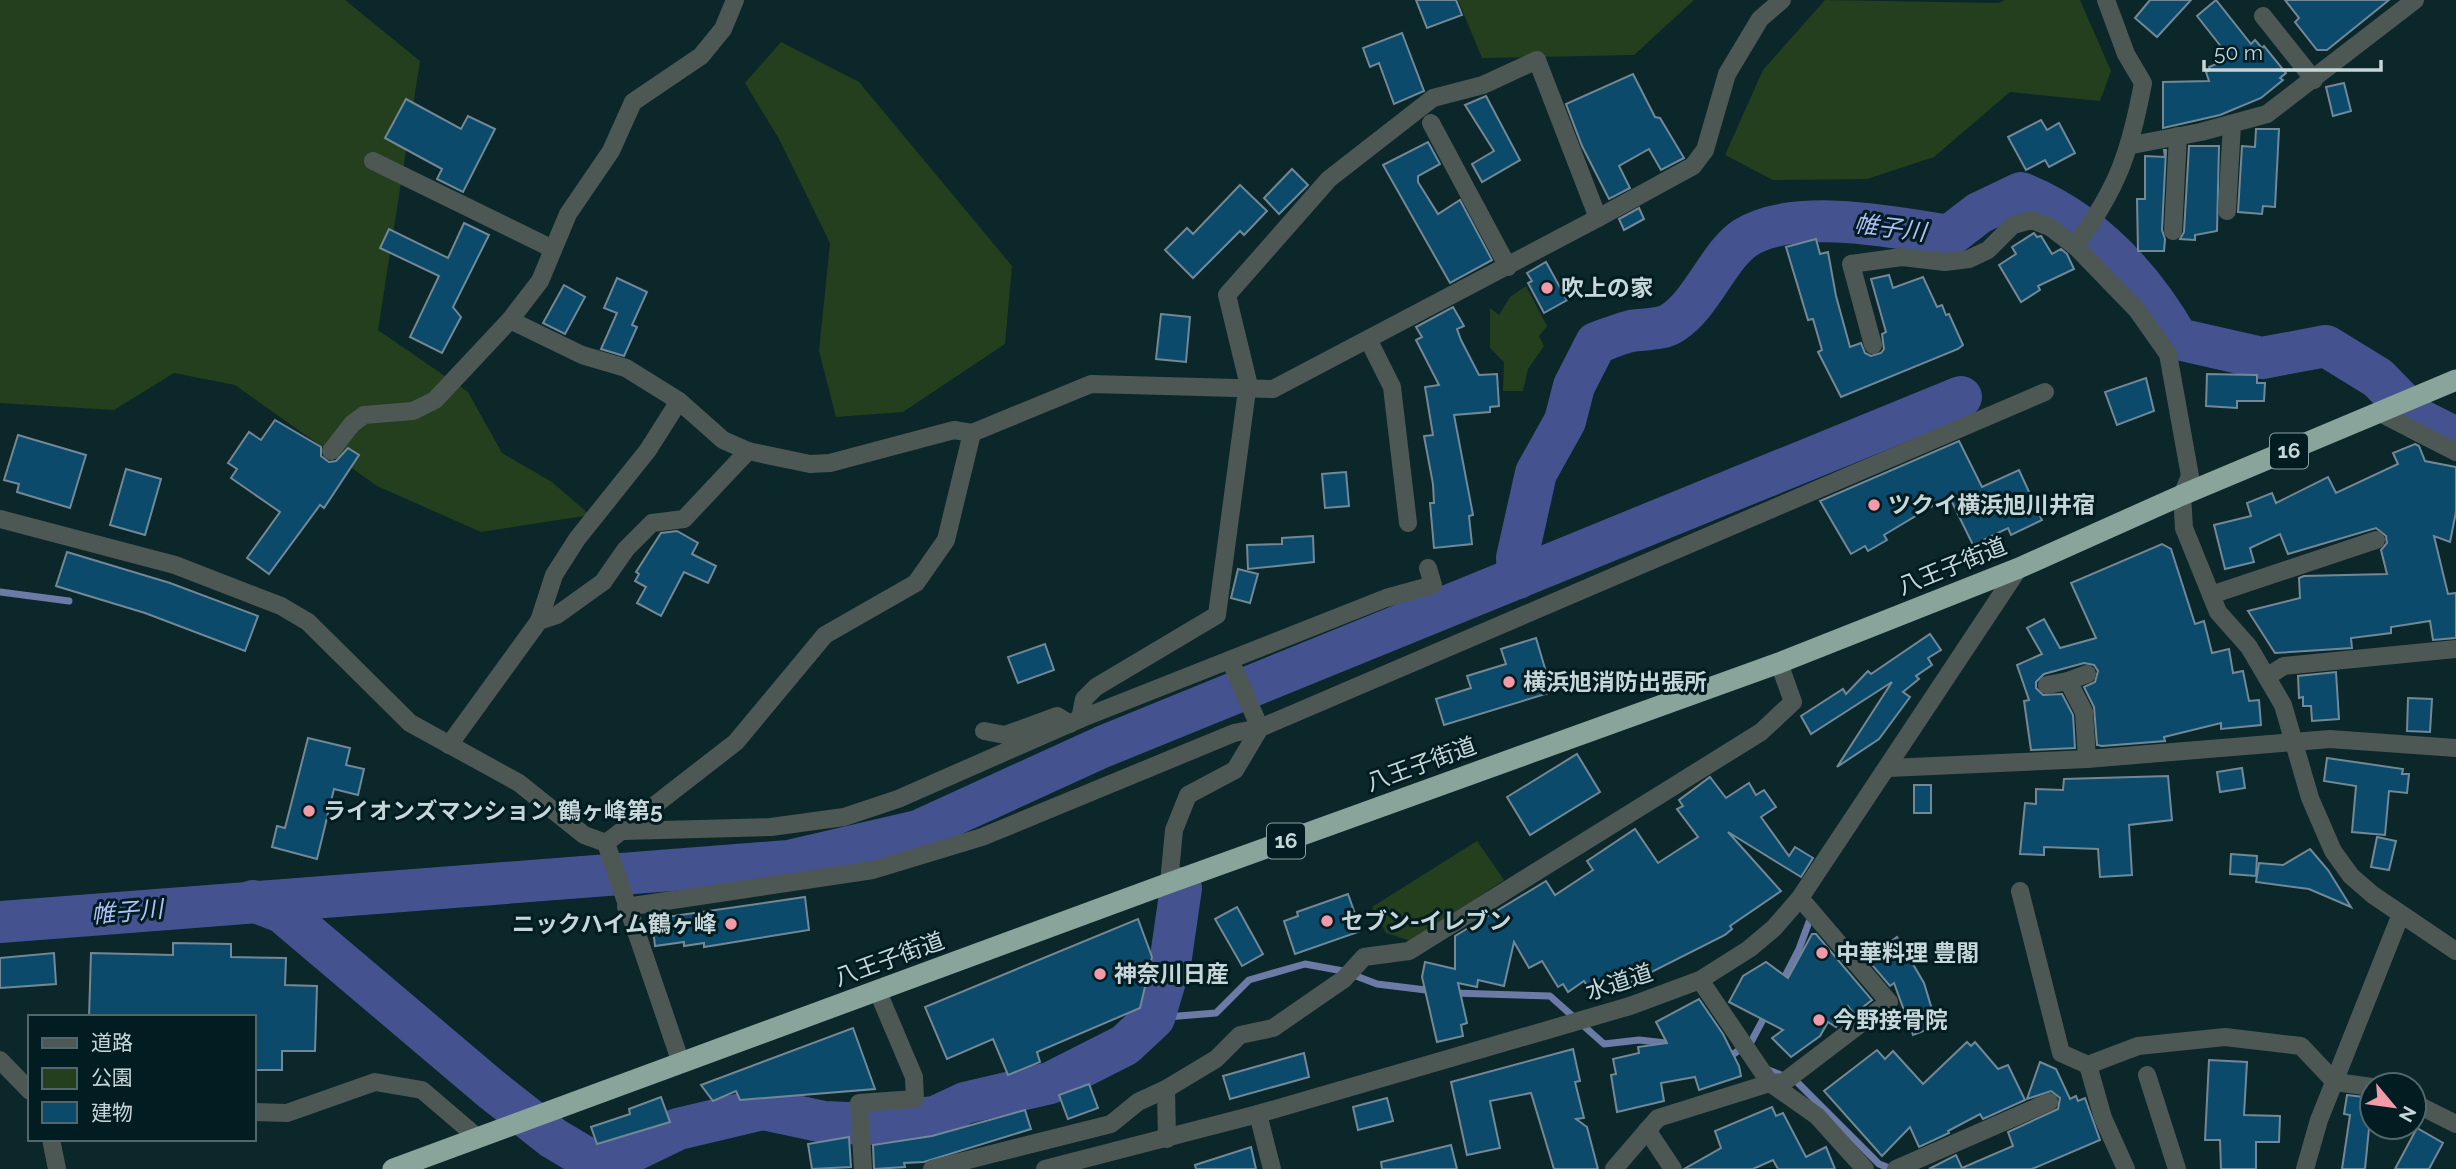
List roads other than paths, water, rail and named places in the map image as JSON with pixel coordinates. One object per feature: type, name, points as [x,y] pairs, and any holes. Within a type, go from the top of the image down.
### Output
[{"type":"highway","name":"八王子街道","points":[[393,1169],[438,1161],[484,1135],[1169,883],[1779,663],[2019,568],[2182,495],[2456,380]]},
{"type":"street","points":[[331,451],[352,424],[364,415],[413,411],[435,400],[510,320],[540,281],[568,214],[611,151],[633,102],[701,56],[723,29],[735,0]]},
{"type":"street","points":[[510,320],[582,355],[626,368],[679,401],[723,440],[748,451],[810,464],[830,463],[954,430],[972,433],[1090,384],[1273,389],[1369,341],[1693,166],[1705,150],[1727,74],[1760,19],[1782,0]]},
{"type":"street","points":[[2079,241],[2109,197],[2132,145],[2143,83],[2126,54],[2106,0]]},
{"type":"street","points":[[2132,145],[2267,114],[2314,80],[2404,3]]},
{"type":"street","points":[[2263,16],[2314,80]]},
{"type":"street","points":[[1075,722],[1084,699],[1096,687],[1217,615],[1248,390],[1227,295],[1329,179],[1433,98],[1483,85],[1537,60],[1598,218]]},
{"type":"street","points":[[1431,124],[1508,267]]},
{"type":"street","points":[[2227,211],[2232,124]]},
{"type":"street","points":[[2172,231],[2178,136]]},
{"type":"street","points":[[373,161],[554,249]]},
{"type":"street","points":[[1873,345],[1852,264],[1902,257],[1945,262],[1969,259],[1988,250],[2013,225],[2032,220],[2079,241],[2137,310],[2168,354],[2190,476],[2182,495],[2184,528],[2218,612],[2268,676],[2283,705],[2310,798],[2333,851],[2351,876],[2372,895],[2456,951]]},
{"type":"street","points":[[1369,341],[1392,387],[1408,523]]},
{"type":"street","points":[[626,907],[873,870],[982,837],[1234,733],[1260,728],[2045,392]]},
{"type":"street","points":[[449,745],[539,621],[554,575],[577,539],[648,450],[679,401]]},
{"type":"street","points":[[2398,406],[2456,452]]},
{"type":"street","points":[[606,845],[736,742],[825,635],[916,583],[946,540],[972,433]]},
{"type":"street","points":[[539,621],[557,615],[603,582],[625,548],[652,523],[684,519],[748,451]]},
{"type":"street","points":[[0,519],[175,565],[281,606],[308,622],[410,723],[519,783],[584,835],[606,845],[618,887],[681,1063]]},
{"type":"street","points":[[2211,595],[2376,540]]},
{"type":"street","points":[[624,831],[771,827],[844,817],[898,799],[1075,722],[1232,664],[1386,598],[1433,584],[1428,568]]},
{"type":"street","name":"水道道","points":[[1045,1169],[1258,1114],[1630,1006],[1700,980],[1749,949],[1774,928],[1800,898],[1889,768],[2019,568]]},
{"type":"street","points":[[2268,676],[2284,666],[2456,649]]},
{"type":"street","points":[[932,1169],[1111,1124],[1138,1102],[1166,1089],[1216,1059],[1240,1035],[1273,1028],[1344,979],[1364,957],[1409,951],[1761,732],[1793,702],[1779,663]]},
{"type":"street","points":[[1232,664],[1260,728]]},
{"type":"street","points":[[2047,685],[2087,674]]},
{"type":"street","points":[[2068,681],[2084,712],[2087,760]]},
{"type":"street","points":[[984,731],[1005,735],[1057,716],[1075,722]]},
{"type":"street","points":[[1169,883],[1174,830],[1188,795],[1235,770],[1260,728]]},
{"type":"street","points":[[1889,768],[2087,760],[2330,739],[2456,748]]},
{"type":"street","points":[[2020,891],[2061,1053],[2088,1065],[2138,1046],[2218,1036],[2301,1046],[2335,1082],[2358,1085]]},
{"type":"street","points":[[1614,1169],[1658,1118],[1770,1083],[1784,1082],[1889,1002],[1800,898]]},
{"type":"street","points":[[2305,1169],[2335,1082],[2402,914]]},
{"type":"street","points":[[1700,980],[1770,1083],[1816,1116],[1865,1169]]},
{"type":"street","points":[[863,1169],[859,1103],[915,1099],[914,1077],[878,992]]},
{"type":"street","points":[[0,1060],[28,1089]]},
{"type":"street","points":[[2088,1065],[2103,1118],[2126,1169]]},
{"type":"street","points":[[2147,1075],[2177,1169]]},
{"type":"street","points":[[256,1112],[287,1113],[375,1082],[422,1090],[484,1135]]},
{"type":"street","points":[[1166,1089],[1167,1139]]},
{"type":"street","points":[[1896,1169],[2049,1102]]},
{"type":"street","points":[[2428,1110],[2456,1124]]},
{"type":"street","points":[[1258,1114],[1272,1169]]},
{"type":"street","points":[[1647,1130],[1674,1169]]},
{"type":"street","points":[[51,1141],[57,1169]]},
{"type":"waterway","name":"帷子川","points":[[1518,578],[1517,558],[1536,473],[1565,421],[1574,386],[1596,343],[1631,331],[1658,328],[1672,323],[1693,304],[1735,246],[1765,229],[1790,223],[1845,222],[1949,236],[1979,213],[2021,193],[2069,219],[2112,253],[2148,293],[2178,339],[2262,358],[2326,346],[2378,378],[2418,419],[2456,438]]},
{"type":"waterway","points":[[0,922],[789,861],[918,831],[1102,747],[1961,397]]},
{"type":"waterway","points":[[0,592],[69,601]]},
{"type":"waterway","points":[[253,901],[282,912],[491,1089],[553,1138],[595,1163],[610,1162],[678,1129],[763,1109],[824,1122],[870,1124],[935,1117],[965,1103],[1050,1083],[1125,1045],[1154,1018],[1170,964],[1181,888]]},
{"type":"waterway","points":[[1782,982],[1809,922]]},
{"type":"waterway","points":[[1154,1018],[1216,1013],[1249,980],[1305,964],[1343,971],[1377,984],[1434,991]]},
{"type":"waterway","points":[[1453,993],[1550,996],[1604,1044],[1639,1040],[1675,1044]]},
{"type":"waterway","points":[[1724,1054],[1732,1055],[1751,1042],[1767,1012]]},
{"type":"waterway","points":[[1766,1069],[1796,1081],[1879,1164],[1892,1169]]},
{"type":"place","name":"吹上の家","points":[[1547,288]]},
{"type":"place","name":"ツクイ横浜旭川井宿","points":[[1874,505]]},
{"type":"place","name":"横浜旭消防出張所","points":[[1509,682]]},
{"type":"place","name":"ライオンズマンション 鶴ヶ峰第5","points":[[309,811]]},
{"type":"place","name":"セブン-イレブン","points":[[1327,921]]},
{"type":"place","name":"ニックハイム鶴ヶ峰","points":[[731,924]]},
{"type":"place","name":"中華料理 豊閣","points":[[1822,953]]},
{"type":"place","name":"神奈川日産","points":[[1100,974]]},
{"type":"place","name":"今野接骨院","points":[[1819,1020]]}]
